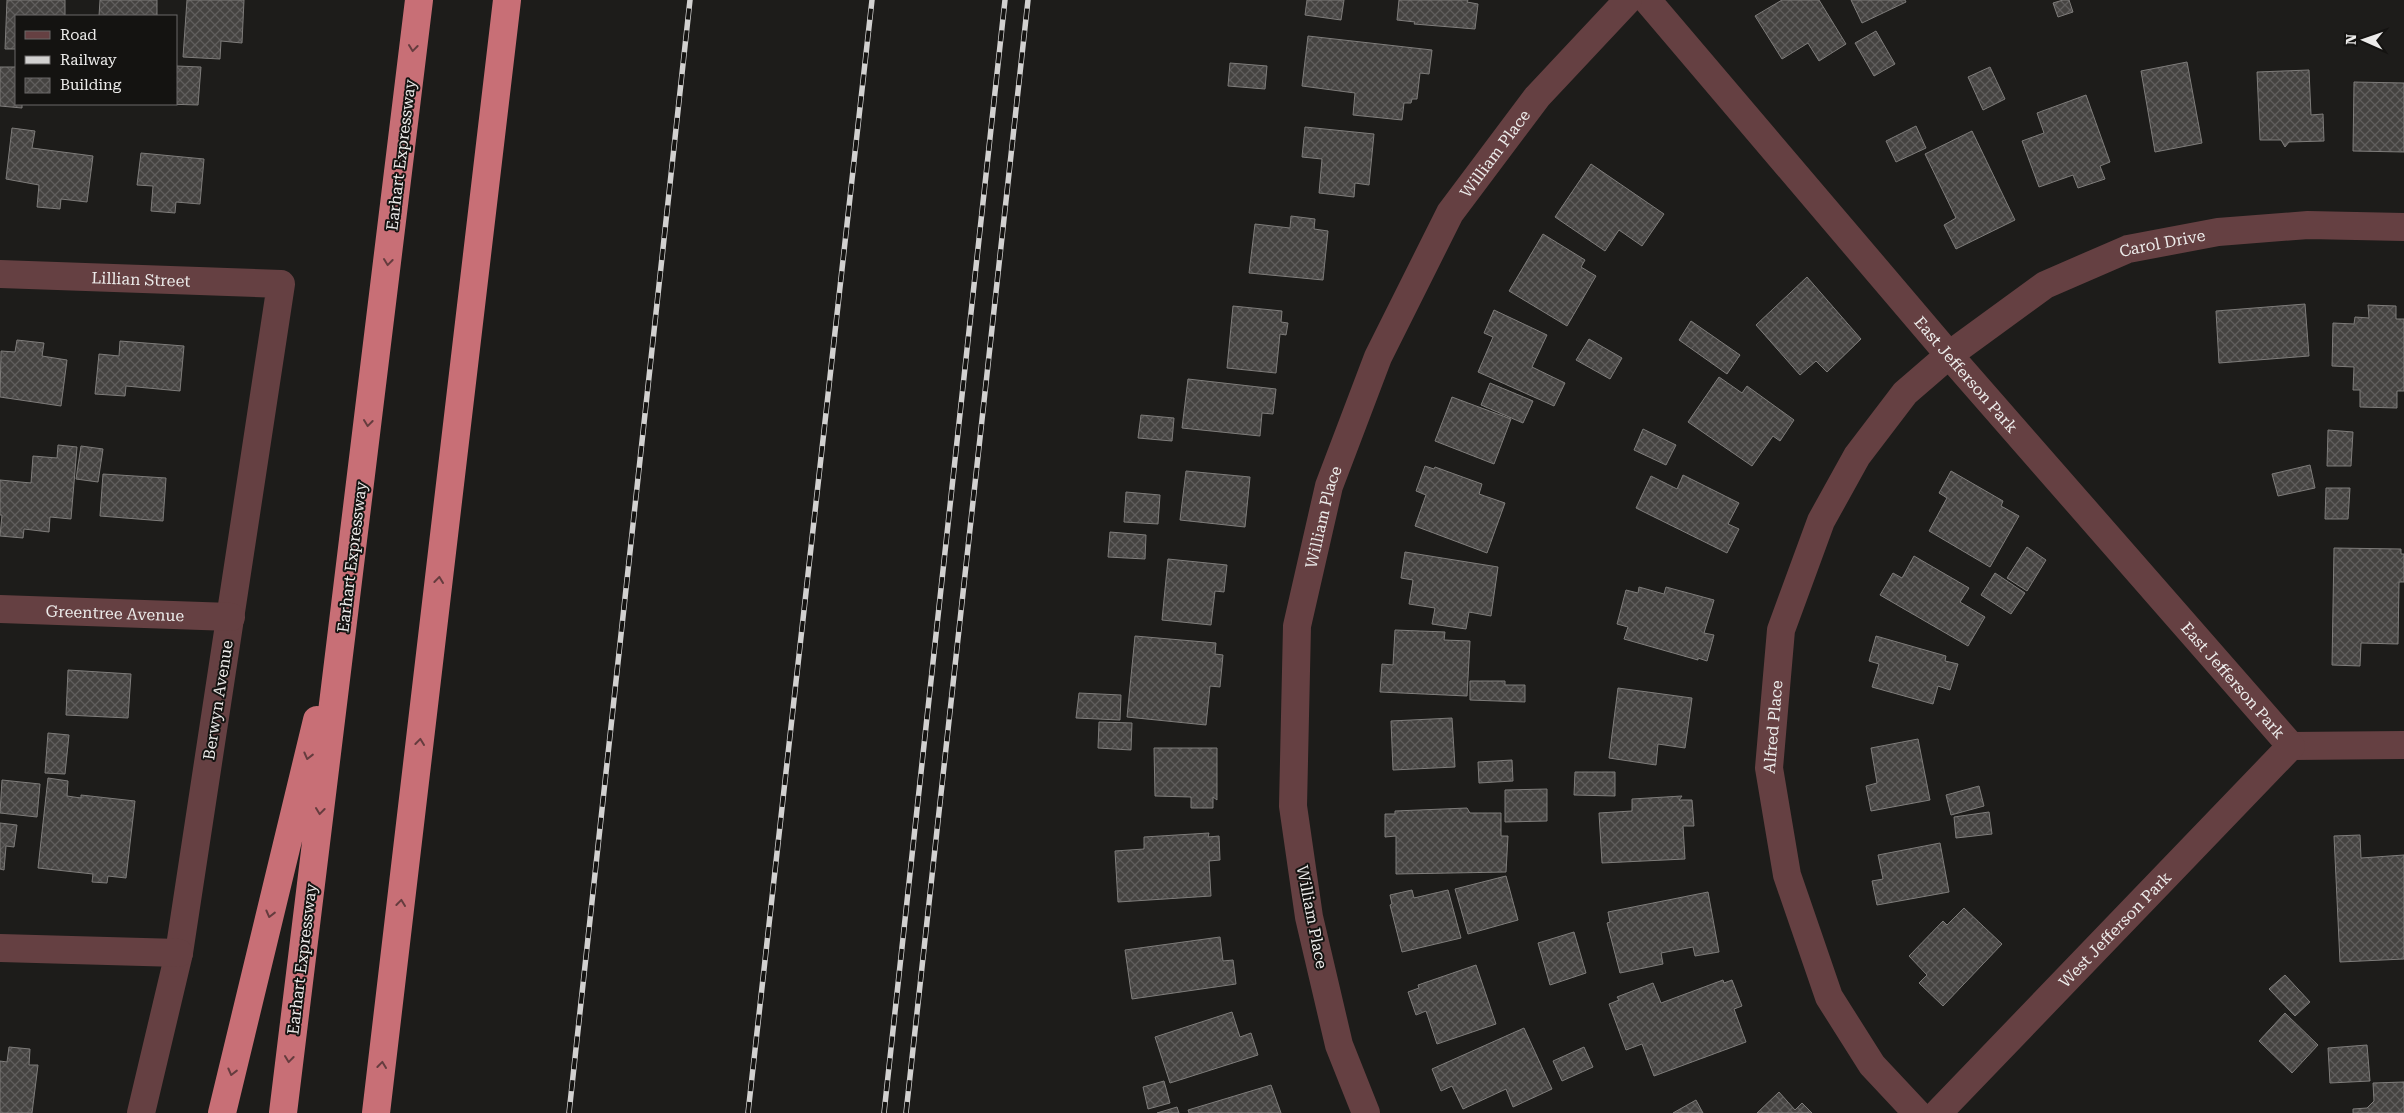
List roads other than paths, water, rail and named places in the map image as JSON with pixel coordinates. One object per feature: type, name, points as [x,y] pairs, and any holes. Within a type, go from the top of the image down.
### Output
[{"type":"highway","name":"Earhart Expressway","points":[[283,1113],[419,0]]},
{"type":"highway","points":[[376,1113],[507,0]]},
{"type":"highway","points":[[222,1113],[348,589]]},
{"type":"street","name":"William Place","points":[[1366,1113],[1339,1045],[1311,926],[1293,806],[1297,626],[1329,486],[1378,357],[1450,213],[1537,97],[1628,0]]},
{"type":"street","name":"East Jefferson Park","points":[[1647,0],[1949,355],[2291,746]]},
{"type":"street","name":"Carol Drive","points":[[1949,355],[2045,285],[2128,249],[2218,232],[2308,224],[2404,226]]},
{"type":"street","name":"Lillian Street","points":[[0,274],[281,284]]},
{"type":"street","name":"Berwyn Avenue","points":[[141,1113],[179,953],[281,284]]},
{"type":"street","name":"Alfred Place","points":[[1917,1113],[1872,1065],[1829,997],[1787,876],[1770,768],[1781,630],[1821,520],[1857,456],[1905,393],[1949,355]]},
{"type":"street","name":"Greentree Avenue","points":[[0,609],[231,617]]},
{"type":"street","points":[[2291,746],[2404,745]]},
{"type":"street","name":"West Jefferson Park","points":[[1938,1113],[2291,746]]},
{"type":"street","points":[[0,948],[179,953]]},
{"type":"railway","points":[[569,1113],[690,0]]},
{"type":"railway","points":[[748,1113],[872,0]]},
{"type":"railway","points":[[884,1113],[1005,0]]},
{"type":"railway","points":[[906,1113],[1028,0]]}]
